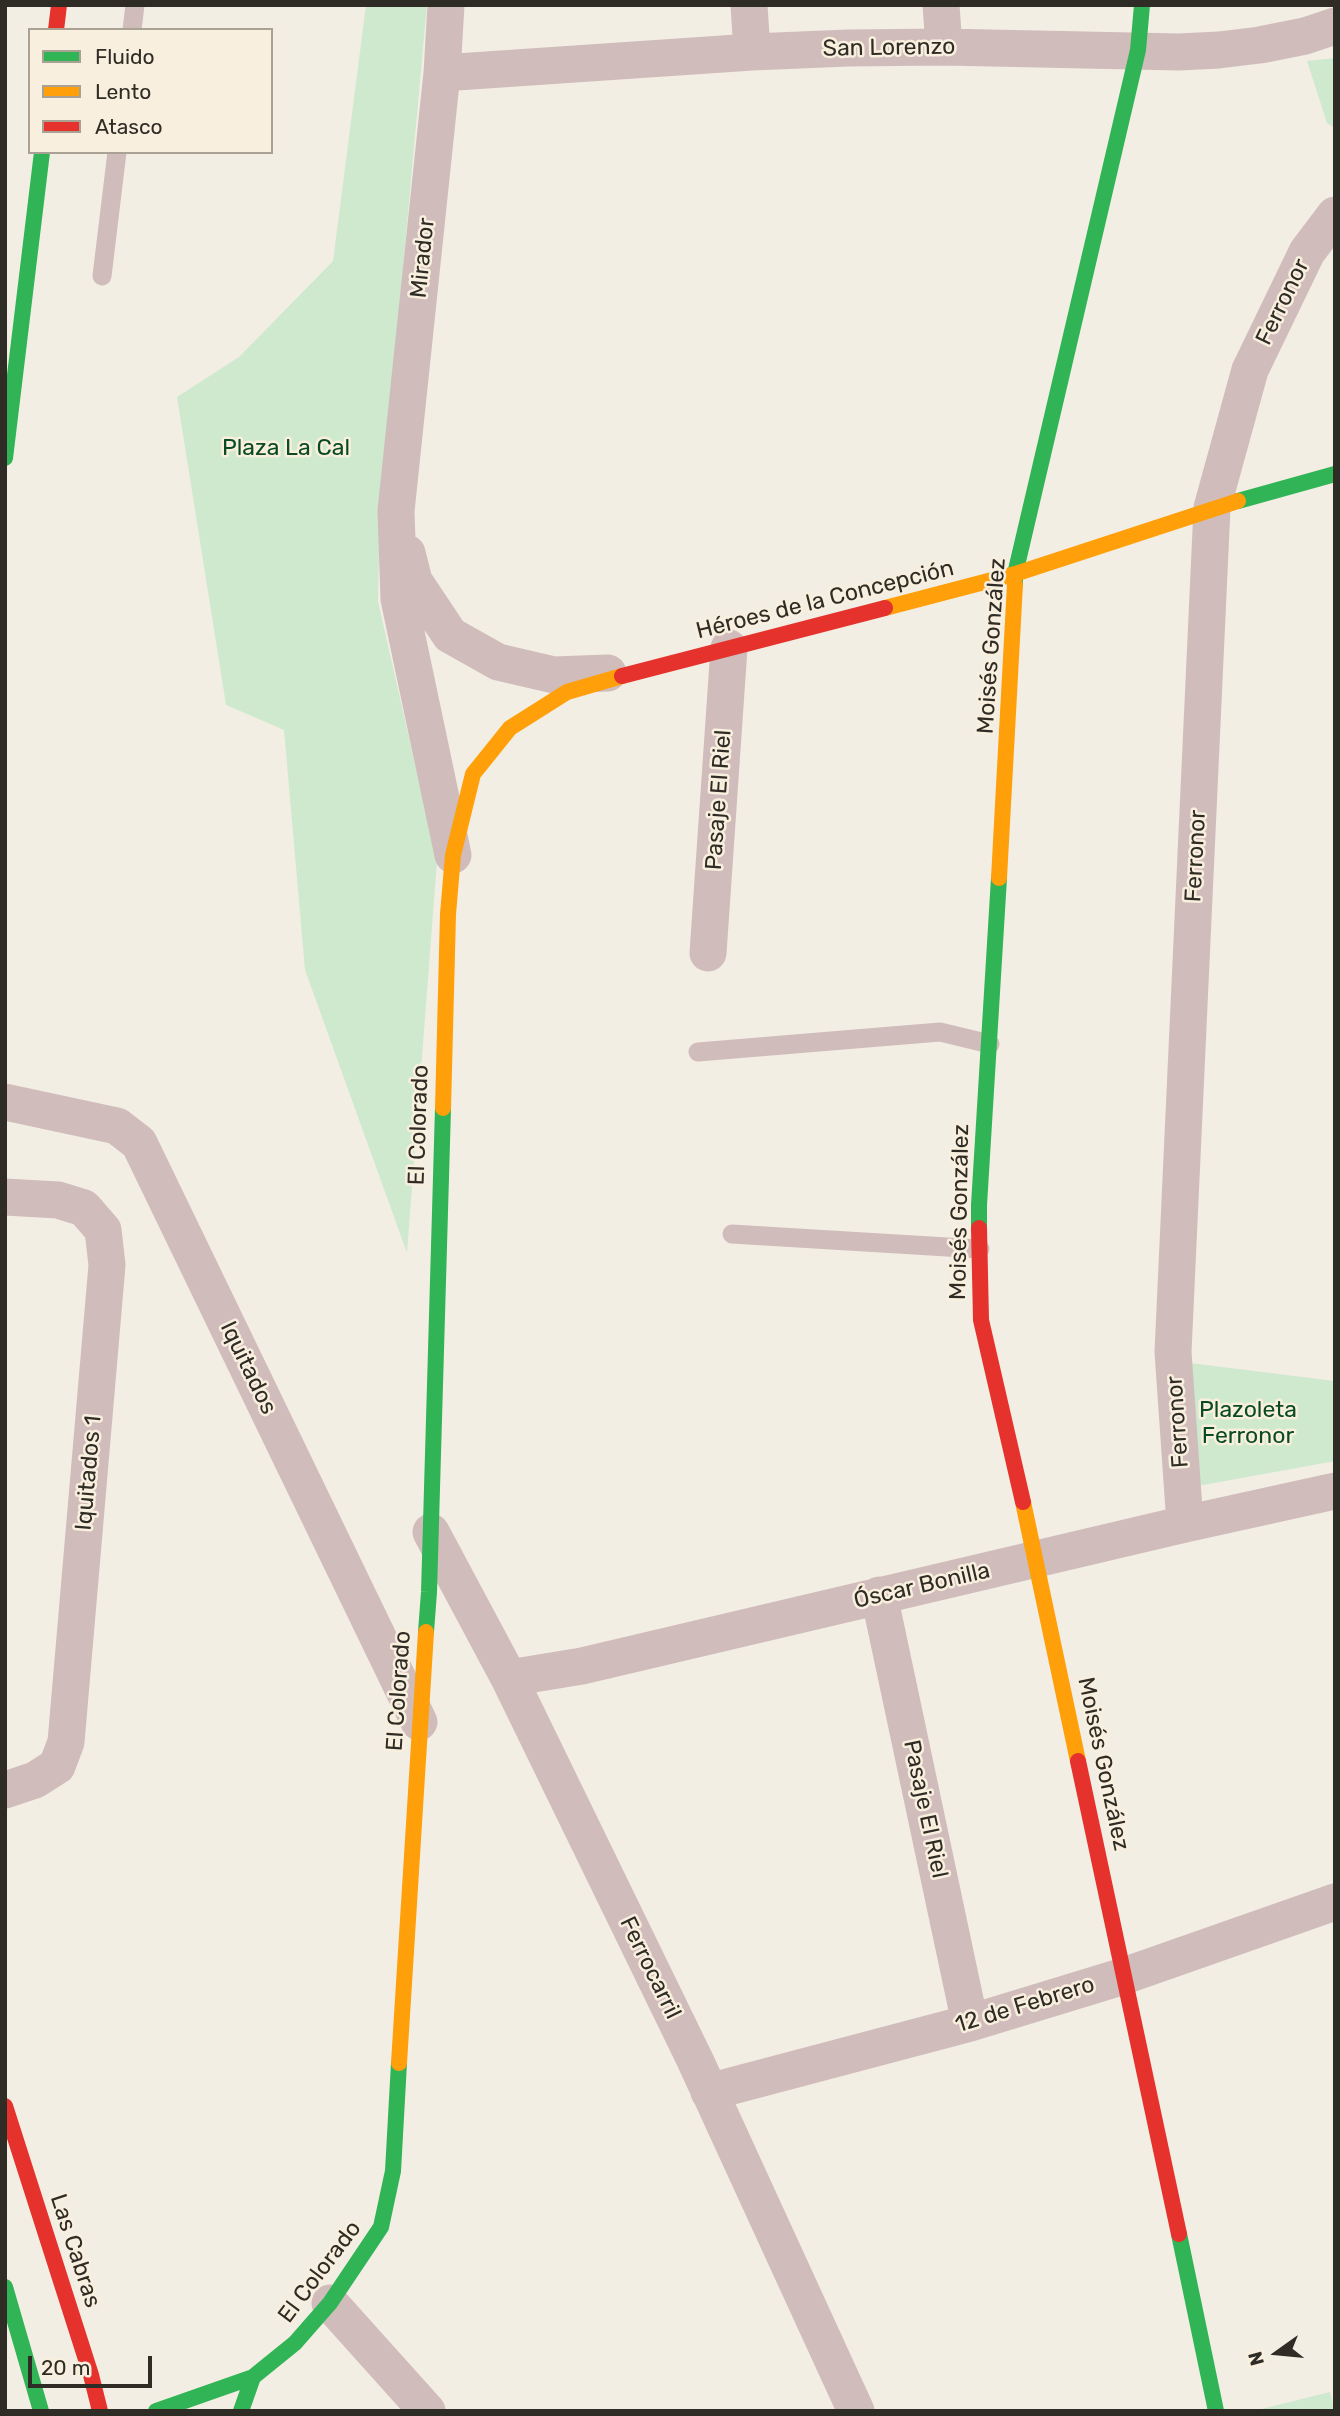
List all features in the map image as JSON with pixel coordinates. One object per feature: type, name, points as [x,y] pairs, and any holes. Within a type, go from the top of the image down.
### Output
[{"type":"street","points":[[56,28],[59,5]]},
{"type":"street","name":"Mirador","points":[[446,5],[442,73],[396,511],[399,599],[453,855]]},
{"type":"street","points":[[749,5],[752,52]]},
{"type":"street","points":[[941,5],[944,47]]},
{"type":"street","name":"Moisés González","points":[[1142,5],[1138,50],[1015,574],[1006,787],[979,1205],[981,1320],[1036,1560],[1216,2411]]},
{"type":"street","name":"San Lorenzo","points":[[442,73],[752,52],[944,47],[1178,52],[1233,48],[1305,36],[1335,26]]},
{"type":"street","points":[[5,458],[41,154]]},
{"type":"street","name":"Ferronor","points":[[1185,1524],[1173,1352],[1212,508],[1250,370],[1307,252],[1335,215]]},
{"type":"street","name":"Héroes de la Concepción","points":[[453,855],[472,774],[510,728],[567,692],[634,672],[1015,574],[1212,508],[1335,474]]},
{"type":"street","name":"Mirador","points":[[396,511],[414,582],[450,635],[498,662],[554,675],[634,672]]},
{"type":"street","name":"Pasaje El Riel","points":[[708,953],[729,648]]},
{"type":"street","name":"El Colorado","points":[[156,2411],[253,2377],[295,2343],[330,2303],[381,2227],[393,2171],[431,1532],[448,914],[453,855]]},
{"type":"street","name":"Iquitados","points":[[5,1102],[117,1126],[139,1143],[419,1722]]},
{"type":"street","name":"Iquitados 1","points":[[5,1197],[58,1200],[84,1208],[103,1230],[107,1265],[66,1742],[57,1766],[35,1780],[5,1790]]},
{"type":"street","name":"Óscar Bonilla","points":[[509,1678],[582,1666],[1335,1491]]},
{"type":"street","name":"Ferrocarril","points":[[431,1532],[509,1678],[709,2092],[856,2411]]},
{"type":"street","name":"Pasaje El Riel","points":[[879,1595],[970,2023]]},
{"type":"street","name":"12 de Febrero","points":[[709,2092],[970,2023],[1124,1976],[1335,1902]]},
{"type":"street","name":"Las Cabras","points":[[5,2106],[91,2375],[100,2411]]},
{"type":"street","points":[[5,2287],[41,2411]]},
{"type":"street","points":[[330,2303],[427,2411]]},
{"type":"street","points":[[241,2411],[253,2377]]},
{"type":"lane","points":[[132,28],[135,5]]},
{"type":"lane","points":[[102,276],[117,154]]},
{"type":"lane","points":[[698,1052],[940,1032],[990,1044]]},
{"type":"lane","points":[[733,1234],[980,1249]]},
{"type":"green space","name":"Plaza La Cal","points":[[366,5],[427,5],[380,522],[378,601],[437,861],[407,1253],[305,970],[284,730],[226,705],[177,397],[239,357],[333,261]]},
{"type":"green space","points":[[1335,58],[1335,128],[1327,123],[1307,61]]},
{"type":"green space","name":"Plazoleta Ferronor","points":[[1190,1363],[1335,1381],[1335,1461],[1198,1486]]},
{"type":"green space","points":[[1330,2392],[1335,2411],[1253,2411]]},
{"type":"traffic: fast","points":[[1015,584],[1015,574],[1138,50],[1142,5]]},
{"type":"traffic: fast","points":[[5,458],[42,154]]},
{"type":"traffic: fast","points":[[1238,501],[1335,474]]},
{"type":"traffic: fast","points":[[979,1228],[999,878]]},
{"type":"traffic: fast","points":[[426,1632],[443,1108]]},
{"type":"traffic: fast","points":[[156,2411],[253,2377],[295,2343],[330,2303],[381,2227],[393,2171],[399,2063]]},
{"type":"traffic: fast","points":[[1179,2234],[1216,2411]]},
{"type":"traffic: fast","points":[[5,2287],[41,2411]]},
{"type":"traffic: fast","points":[[241,2411],[253,2377]]},
{"type":"traffic: slow","points":[[885,608],[1015,574],[1238,501]]},
{"type":"traffic: slow","points":[[999,878],[1015,584]]},
{"type":"traffic: slow","points":[[443,1108],[448,914],[453,855],[473,774],[510,728],[567,692],[622,676]]},
{"type":"traffic: slow","points":[[1023,1502],[1078,1761]]},
{"type":"traffic: slow","points":[[399,2063],[426,1632]]},
{"type":"traffic: jam","points":[[56,28],[59,5]]},
{"type":"traffic: jam","points":[[622,676],[885,608]]},
{"type":"traffic: jam","points":[[979,1228],[981,1320],[1023,1502]]},
{"type":"traffic: jam","points":[[1078,1761],[1179,2234]]},
{"type":"traffic: jam","points":[[5,2106],[91,2375],[100,2411]]}]
